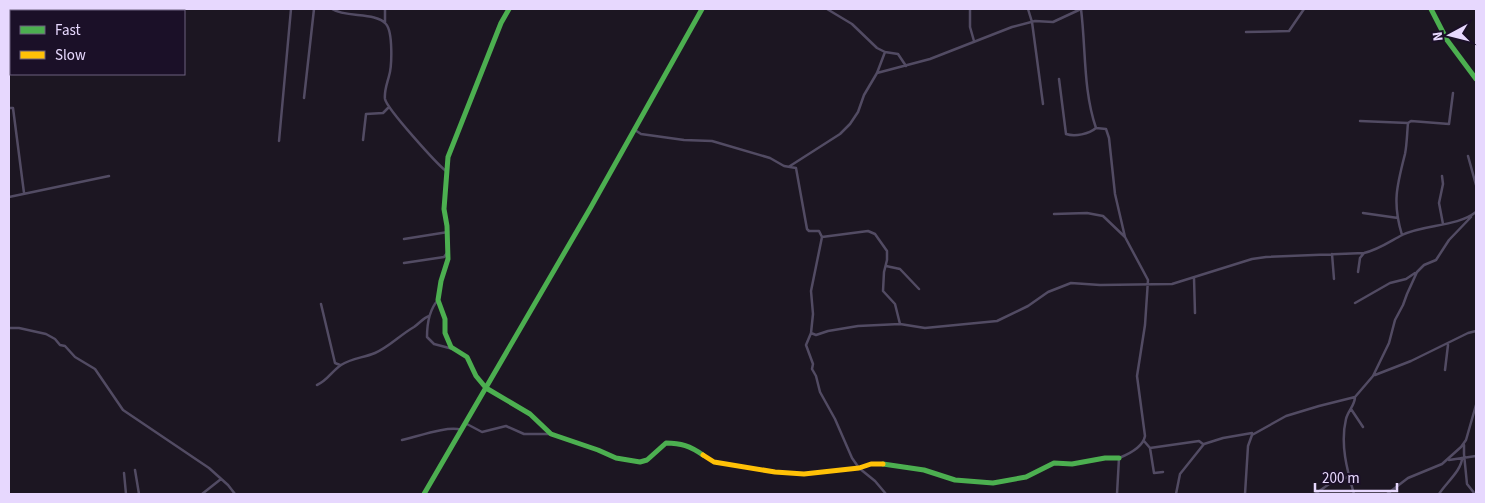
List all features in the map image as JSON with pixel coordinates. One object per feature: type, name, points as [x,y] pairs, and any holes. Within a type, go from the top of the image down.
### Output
[{"type":"street","points":[[279,141],[291,9]]},
{"type":"street","points":[[304,98],[314,9]]},
{"type":"street","points":[[332,9],[339,12],[368,16],[385,23]]},
{"type":"street","points":[[385,9],[385,23],[390,35],[390,71],[385,94],[389,107],[401,124],[438,164],[446,170]]},
{"type":"street","points":[[509,9],[501,23],[448,157],[444,209],[448,232],[448,262],[441,281],[438,300],[429,316],[427,333],[428,339],[434,344],[453,349],[467,357],[476,376],[486,388],[530,414],[551,434]]},
{"type":"street","points":[[424,494],[635,130],[702,9]]},
{"type":"street","points":[[828,9],[852,24],[877,48],[885,52],[898,54],[906,66]]},
{"type":"street","points":[[970,9],[970,27],[974,41]]},
{"type":"street","points":[[1028,9],[1032,22],[1043,104]]},
{"type":"street","points":[[877,73],[930,59],[1010,28],[1032,22],[1052,23],[1081,9],[1085,73],[1096,128]]},
{"type":"street","points":[[1246,32],[1289,31],[1304,9]]},
{"type":"street","points":[[1431,9],[1447,40],[1476,79]]},
{"type":"street","points":[[790,166],[846,128],[858,112],[885,52]]},
{"type":"street","points":[[466,423],[482,432],[506,426],[524,434],[551,434],[616,458],[640,462],[647,460],[666,443],[673,442],[692,447],[714,462],[775,472],[804,474],[859,468],[871,464],[885,464],[924,470],[959,480],[1001,482],[1026,477],[1054,463],[1072,464],[1105,458],[1119,458],[1129,454],[1144,441],[1145,429],[1138,376],[1148,284],[1125,237],[1115,194],[1109,138],[1106,129],[1096,128],[1086,133],[1066,134],[1059,79]]},
{"type":"street","points":[[1360,121],[1408,123],[1411,121],[1449,124],[1453,93]]},
{"type":"street","points":[[363,140],[366,114],[383,113],[389,107]]},
{"type":"street","points":[[9,108],[14,108],[24,193]]},
{"type":"street","points":[[1402,235],[1396,205],[1408,123]]},
{"type":"street","points":[[635,130],[641,134],[684,140],[712,141],[770,158],[784,166],[796,168],[807,229],[809,231],[819,231],[822,237],[811,292],[813,314],[811,333],[806,345],[813,364],[812,369],[816,376],[818,388],[835,419],[852,458],[859,468],[875,481],[886,494]]},
{"type":"street","points":[[1468,156],[1476,185]]},
{"type":"street","points":[[9,197],[109,176]]},
{"type":"street","points":[[1442,176],[1443,184],[1440,203],[1443,224]]},
{"type":"street","points":[[1054,214],[1087,213],[1103,216],[1125,237]]},
{"type":"street","points":[[1363,213],[1398,218]]},
{"type":"street","points":[[811,333],[816,335],[858,326],[900,324],[925,328],[996,321],[1028,306],[1048,292],[1072,283],[1100,285],[1172,284],[1252,259],[1309,254],[1364,253],[1376,250],[1402,235],[1464,218],[1475,213]]},
{"type":"street","points":[[1355,303],[1390,283],[1406,279],[1424,265],[1436,260],[1454,234],[1475,213]]},
{"type":"street","points":[[822,237],[868,231],[873,232],[881,240],[887,251],[884,292],[895,304],[900,324]]},
{"type":"street","points":[[404,239],[448,232]]},
{"type":"street","points":[[404,263],[444,257],[448,252]]},
{"type":"street","points":[[1358,272],[1360,258],[1364,253]]},
{"type":"street","points":[[1332,254],[1334,279]]},
{"type":"street","points":[[886,266],[900,269],[919,289]]},
{"type":"street","points":[[1176,494],[1180,474],[1204,444],[1223,438],[1254,433],[1286,416],[1355,397],[1373,376],[1389,343],[1395,320],[1417,272]]},
{"type":"street","points":[[1194,278],[1195,313]]},
{"type":"street","points":[[438,300],[445,319],[446,338],[453,349]]},
{"type":"street","points":[[321,304],[335,363],[341,365]]},
{"type":"street","points":[[317,385],[326,380],[341,365],[379,351],[429,316]]},
{"type":"street","points":[[9,328],[19,328],[46,334],[65,346],[75,357],[95,369],[123,410],[196,458],[232,489],[234,494]]},
{"type":"street","points":[[1373,376],[1402,365],[1468,333],[1476,331]]},
{"type":"street","points":[[1445,370],[1448,344]]},
{"type":"street","points":[[1354,494],[1348,477],[1344,452],[1346,420],[1355,402],[1355,397]]},
{"type":"street","points":[[1475,494],[1468,486],[1464,444],[1476,406]]},
{"type":"street","points":[[1351,410],[1363,427]]},
{"type":"street","points":[[402,440],[456,428],[461,430]]},
{"type":"street","points":[[1245,494],[1248,446],[1254,433]]},
{"type":"street","points":[[1144,441],[1150,448],[1154,473],[1163,472]]},
{"type":"street","points":[[1150,448],[1199,441],[1204,444]]},
{"type":"street","points":[[1387,494],[1408,478],[1433,469],[1447,460],[1464,444]]},
{"type":"street","points":[[1447,460],[1476,456]]},
{"type":"street","points":[[1116,494],[1119,458]]},
{"type":"street","points":[[1438,494],[1458,469],[1464,458]]},
{"type":"street","points":[[135,470],[139,494]]},
{"type":"street","points":[[124,473],[126,494]]},
{"type":"street","points":[[1315,494],[1332,482],[1348,477]]},
{"type":"street","points":[[202,494],[221,479]]},
{"type":"traffic: fast","points":[[509,9],[501,23],[448,157],[444,209],[447,226],[448,259],[441,281],[438,300],[445,319],[445,333],[451,347],[467,357],[476,376],[486,388],[530,414],[551,434],[616,458],[640,462],[647,460],[666,443],[685,446],[703,455]]},
{"type":"traffic: fast","points":[[424,494],[591,207],[702,9]]},
{"type":"traffic: fast","points":[[1431,9],[1447,40],[1476,79]]},
{"type":"traffic: fast","points":[[883,464],[924,470],[955,480],[993,483],[1026,477],[1054,463],[1072,464],[1105,458],[1119,458]]},
{"type":"traffic: slow","points":[[703,455],[714,462],[775,472],[804,474],[859,468],[871,464],[883,464]]}]
